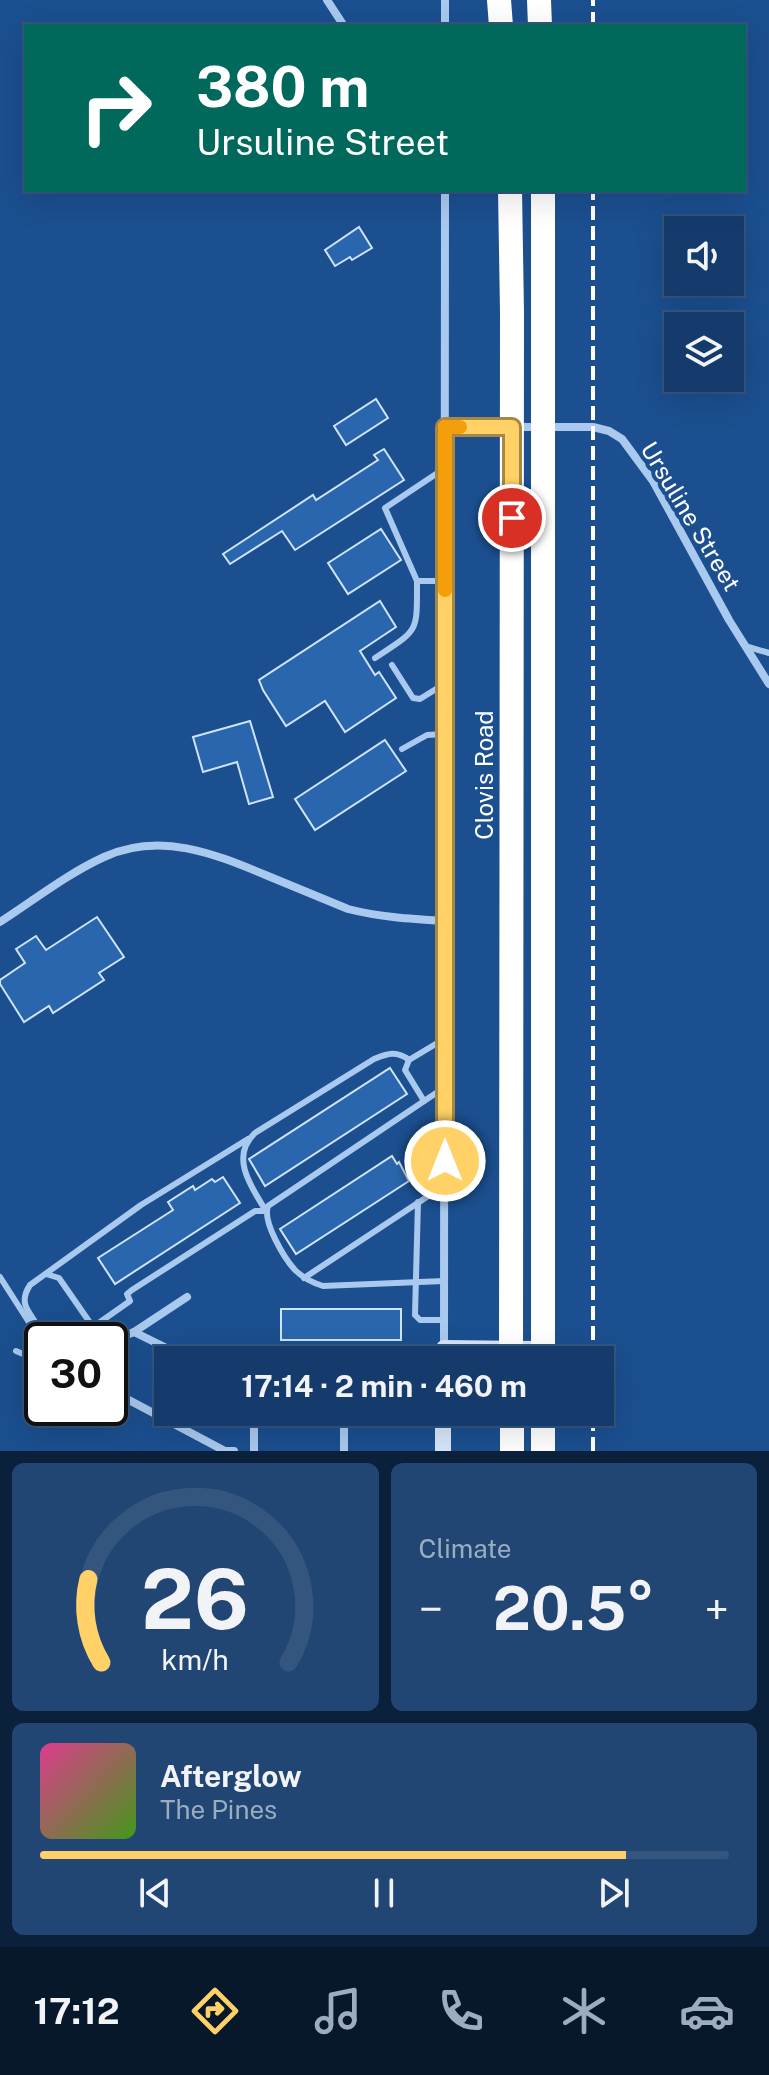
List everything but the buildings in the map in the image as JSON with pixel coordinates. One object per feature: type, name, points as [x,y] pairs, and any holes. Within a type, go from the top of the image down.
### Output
[{"type":"highway","points":[[499,0],[501,24]]},
{"type":"highway","points":[[539,0],[540,24]]},
{"type":"highway","name":"Clovis Road","points":[[510,192],[511,1346]]},
{"type":"highway","points":[[543,192],[543,1346]]},
{"type":"highway","points":[[512,1426],[512,1451]]},
{"type":"highway","points":[[543,1426],[543,1451]]},
{"type":"street","points":[[327,0],[343,24]]},
{"type":"street","points":[[445,0],[445,24]]},
{"type":"street","points":[[444,1346],[445,192]]},
{"type":"street","name":"Ursuline Street","points":[[445,427],[593,427],[609,431],[622,439],[653,481],[729,620],[769,684]]},
{"type":"street","points":[[0,922],[105,857],[130,848],[148,846],[195,849],[220,856],[356,911],[387,917],[444,921]]},
{"type":"street","points":[[128,1334],[187,1297]]},
{"type":"street","points":[[134,1332],[162,1346]]},
{"type":"street","points":[[128,1400],[225,1451],[234,1451]]},
{"type":"street","points":[[254,1426],[254,1451]]},
{"type":"street","points":[[344,1426],[344,1451]]},
{"type":"street","points":[[443,1426],[443,1451]]},
{"type":"lane","points":[[375,658],[410,635],[417,611],[417,581],[385,508],[445,468]]},
{"type":"lane","points":[[417,581],[445,581]]},
{"type":"lane","points":[[745,646],[769,653]]},
{"type":"lane","points":[[392,665],[413,698],[420,699],[444,684]]},
{"type":"lane","points":[[402,749],[423,736],[444,734]]},
{"type":"lane","points":[[424,1101],[405,1070],[409,1060],[444,1039]]},
{"type":"lane","points":[[35,1322],[24,1293],[30,1285],[141,1205],[374,1059],[396,1053],[409,1060]]},
{"type":"lane","points":[[444,1281],[323,1286],[304,1278],[293,1268],[276,1241],[266,1211],[268,1206],[445,1087]]},
{"type":"lane","points":[[248,1139],[243,1171],[266,1211]]},
{"type":"lane","points":[[304,1278],[445,1185]]},
{"type":"lane","points":[[418,1202],[415,1315],[417,1319],[444,1320]]},
{"type":"lane","points":[[46,1274],[59,1278],[93,1327],[130,1301],[127,1294],[132,1290],[255,1211],[266,1211]]},
{"type":"lane","points":[[0,1277],[29,1322]]},
{"type":"lane","points":[[16,1351],[24,1354]]},
{"type":"railway","points":[[593,0],[593,24]]},
{"type":"railway","points":[[593,192],[593,1346]]},
{"type":"railway","points":[[593,1426],[593,1451]]},
{"type":"slow traffic","points":[[445,590],[445,427],[460,427]]},
{"type":"route","points":[[445,1161],[445,427],[512,427],[512,518]]}]
